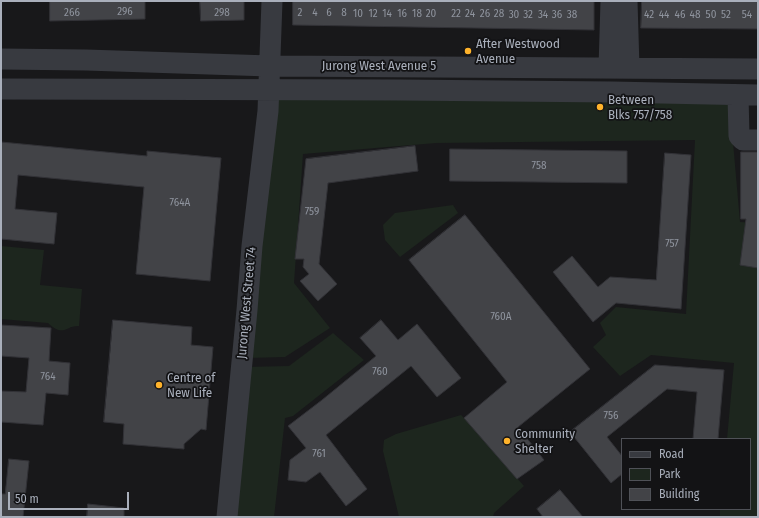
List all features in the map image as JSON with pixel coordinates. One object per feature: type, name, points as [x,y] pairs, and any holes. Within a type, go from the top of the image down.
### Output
[{"type":"street","name":"Jurong West Street 74","points":[[227,517],[248,310],[252,246],[266,135],[270,89],[272,1]]},
{"type":"street","points":[[611,1],[619,68]]},
{"type":"street","points":[[619,68],[628,1]]},
{"type":"street","name":"Jurong West Avenue 5","points":[[1,59],[86,60],[270,66],[758,69]]},
{"type":"street","name":"Jurong West Avenue 5","points":[[1,89],[270,89],[612,92],[748,95]]},
{"type":"street","points":[[748,95],[739,136],[743,140],[758,140]]},
{"type":"green space","points":[[270,89],[731,94],[730,108],[740,222],[758,223],[758,517],[720,517],[720,510],[751,510],[751,438],[727,438],[734,363],[651,355],[620,376],[593,347],[606,335],[600,323],[616,307],[686,314],[695,140],[436,143],[303,154],[294,283],[330,328],[285,357],[246,358]]},
{"type":"green space","points":[[453,205],[458,213],[400,257],[385,240],[383,225],[395,213]]},
{"type":"green space","points":[[1,246],[44,250],[40,285],[82,289],[79,326],[65,330],[58,330],[48,323],[1,319]]},
{"type":"green space","points":[[333,333],[364,360],[293,416],[285,418],[274,517],[228,517],[244,367],[289,366]]},
{"type":"green space","points":[[461,415],[524,486],[494,513],[493,517],[399,517],[383,451],[384,440],[396,434]]},
{"type":"building","points":[[50,1],[145,1],[145,19],[50,21]]},
{"type":"building","points":[[200,1],[244,1],[244,20],[201,21]]},
{"type":"building","points":[[293,1],[594,1],[594,30],[293,25]]},
{"type":"building","points":[[642,1],[758,1],[758,29],[641,28]]},
{"type":"building","points":[[1,142],[147,156],[147,151],[221,158],[210,281],[136,274],[144,187],[18,175],[15,209],[57,213],[54,244],[1,239]]},
{"type":"building","points":[[415,146],[418,171],[328,183],[319,264],[337,284],[318,301],[300,281],[309,274],[303,267],[304,259],[295,259],[306,159]]},
{"type":"building","points":[[450,149],[627,151],[627,183],[450,181]]},
{"type":"building","points":[[741,152],[758,152],[758,268],[740,265],[746,219],[741,219]]},
{"type":"building","points":[[665,153],[691,155],[681,309],[616,303],[593,322],[553,272],[572,256],[598,287],[610,277],[656,280]]},
{"type":"building","points":[[465,215],[590,369],[518,427],[544,460],[517,479],[464,418],[507,382],[409,260]]},
{"type":"building","name":"Centre of New Life","points":[[113,320],[192,327],[191,345],[213,347],[206,430],[201,429],[184,444],[184,449],[123,444],[124,424],[104,422]]},
{"type":"building","points":[[381,320],[398,340],[417,324],[461,378],[437,397],[411,366],[326,435],[367,489],[346,506],[320,472],[306,482],[288,480],[290,460],[306,448],[288,426],[376,356],[360,338]]},
{"type":"building","points":[[1,325],[51,328],[49,361],[70,363],[68,395],[46,393],[43,425],[1,422],[1,391],[26,392],[29,358],[1,356]]},
{"type":"building","points":[[655,365],[724,370],[718,438],[693,438],[697,392],[667,389],[607,437],[621,455],[621,475],[611,483],[570,432]]},
{"type":"building","points":[[9,459],[29,461],[23,517],[1,517],[1,494],[5,494]]},
{"type":"building","points":[[560,490],[583,517],[543,517],[537,509]]},
{"type":"building","points":[[88,504],[124,508],[124,517],[87,517]]},
{"type":"place","name":"After Westwood Avenue","points":[[468,51]]},
{"type":"place","name":"Between Blks 757/758","points":[[600,107]]},
{"type":"place","name":"Centre of New Life","points":[[159,385]]},
{"type":"place","name":"Community Shelter","points":[[507,441]]}]
